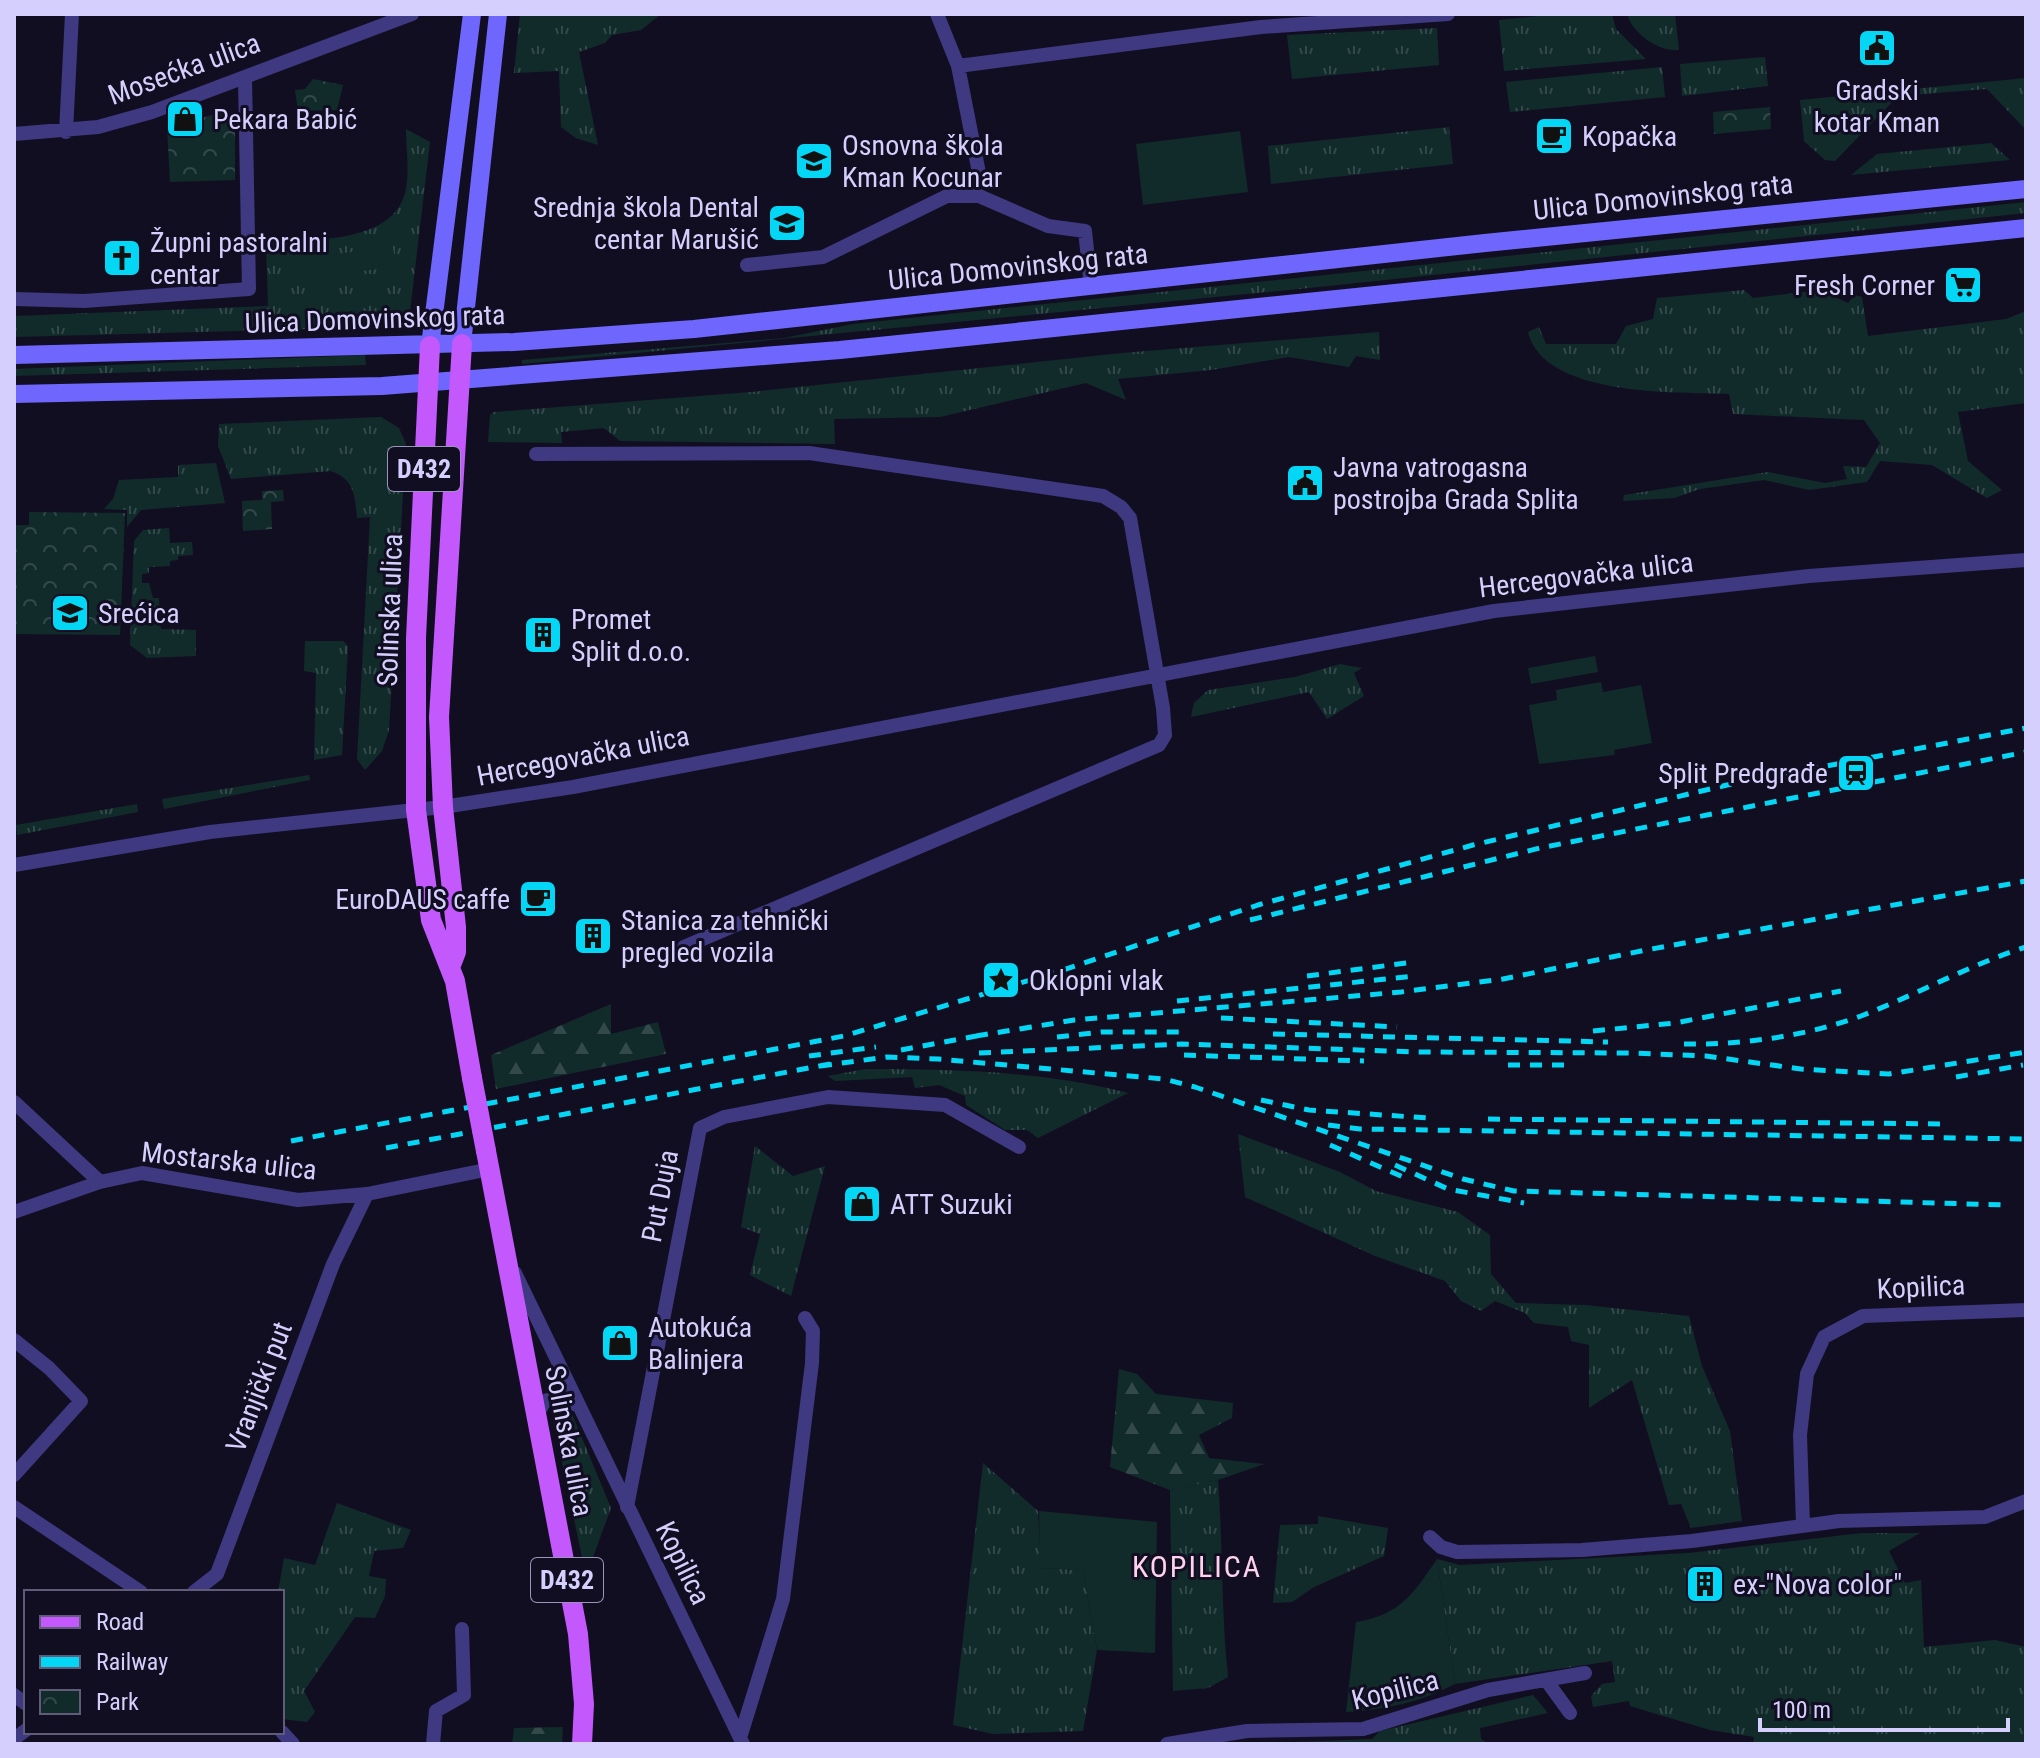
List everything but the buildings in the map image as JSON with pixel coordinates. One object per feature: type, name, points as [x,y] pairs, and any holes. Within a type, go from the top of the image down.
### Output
[{"type":"main road","name":"Solinska ulica","points":[[451,965],[456,952],[456,927],[443,807],[439,717],[458,381],[498,19]]},
{"type":"main road","name":"Solinska ulica","points":[[471,22],[430,346],[417,623],[416,810],[431,920],[451,965],[578,1634],[584,1704],[582,1744]]},
{"type":"main road","name":"Ulica Domovinskog rata","points":[[14,355],[430,346],[694,329],[2026,189]]},
{"type":"main road","points":[[14,394],[429,383],[887,346],[2026,228]]},
{"type":"street","points":[[66,132],[72,14]]},
{"type":"street","name":"Mosećka ulica","points":[[14,134],[66,132],[152,112],[412,14]]},
{"type":"street","points":[[937,14],[958,66],[980,178]]},
{"type":"street","points":[[958,66],[1310,19],[1448,14]]},
{"type":"street","points":[[14,299],[84,301],[249,289],[245,79]]},
{"type":"street","points":[[747,265],[823,257],[947,196],[979,196],[1048,226],[1085,231],[1091,287]]},
{"type":"street","points":[[536,454],[809,453],[1111,498],[1130,518],[1158,677],[1165,735],[1159,745],[684,947]]},
{"type":"street","name":"Hercegovačka ulica","points":[[14,865],[210,832],[443,807],[573,787],[1494,611],[1809,576],[2026,560]]},
{"type":"street","name":"Put Duja","points":[[627,1507],[700,1128],[724,1117],[828,1097],[945,1105],[1019,1147]]},
{"type":"street","points":[[14,1102],[100,1182]]},
{"type":"street","name":"Mostarska ulica","points":[[14,1212],[100,1182],[142,1173],[298,1200],[367,1194],[488,1160]]},
{"type":"street","name":"Vranjički put","points":[[197,1590],[217,1574],[333,1264],[367,1194]]},
{"type":"street","name":"Kopilica","points":[[505,1253],[742,1741]]},
{"type":"street","name":"Kopilica","points":[[1803,1525],[1800,1435],[1807,1374],[1824,1337],[1863,1316],[2026,1310]]},
{"type":"street","points":[[742,1741],[783,1599],[812,1363],[813,1331],[805,1318]]},
{"type":"street","points":[[14,1340],[49,1368],[81,1401],[14,1475]]},
{"type":"street","points":[[535,1418],[545,1401],[557,1397],[577,1405]]},
{"type":"street","points":[[1430,1537],[1441,1547],[1457,1552],[1582,1550],[1692,1541],[1803,1525],[1985,1517],[2026,1501]]},
{"type":"street","points":[[14,1507],[138,1590]]},
{"type":"street","points":[[433,1744],[436,1711],[464,1695],[462,1629]]},
{"type":"street","name":"Kopilica","points":[[1167,1744],[1247,1731],[1363,1729],[1488,1690],[1585,1673]]},
{"type":"street","points":[[1546,1680],[1570,1713]]},
{"type":"green space","points":[[520,14],[661,14],[641,30],[612,35],[605,43],[579,52],[598,145],[576,138],[561,127],[559,71],[514,73]]},
{"type":"green space","points":[[1558,14],[1612,14],[1616,29],[1646,59],[1504,71],[1499,20]]},
{"type":"green space","points":[[1627,14],[1675,14],[1679,50],[1655,45],[1641,35]]},
{"type":"green space","points":[[1437,28],[1439,65],[1292,79],[1287,35]]},
{"type":"green space","points":[[1765,57],[1768,86],[1682,96],[1680,64]]},
{"type":"green space","points":[[1662,67],[1665,97],[1510,112],[1506,82]]},
{"type":"green space","points":[[2026,78],[2026,130],[1987,89],[1898,96],[1835,161],[1825,160],[1804,141],[1800,100]]},
{"type":"green space","points":[[313,79],[343,85],[337,110],[298,111],[295,90],[305,89]]},
{"type":"green space","points":[[1770,107],[1771,129],[1714,134],[1713,112]]},
{"type":"green space","points":[[224,112],[235,122],[235,180],[170,182],[167,127]]},
{"type":"green space","points":[[1449,127],[1453,164],[1271,184],[1268,146]]},
{"type":"green space","points":[[406,129],[430,142],[409,320],[381,327],[14,337],[14,316],[268,306],[266,242],[343,237],[380,224],[394,214],[403,199],[407,183]]},
{"type":"green space","points":[[1240,131],[1248,192],[1143,205],[1136,144]]},
{"type":"green space","points":[[1991,143],[2010,160],[1851,175],[1877,154]]},
{"type":"green space","points":[[2026,202],[2026,213],[1299,289],[522,364],[522,360],[784,338],[853,324]]},
{"type":"green space","points":[[393,247],[396,267],[307,277],[304,258]]},
{"type":"green space","points":[[1744,290],[1753,298],[1820,290],[1848,303],[1855,295],[1862,297],[1868,336],[2006,319],[2026,311],[2026,403],[1958,412],[1968,461],[2002,490],[1987,498],[1932,465],[1880,461],[1867,482],[1809,490],[1764,480],[1700,489],[1674,498],[1623,501],[1624,495],[1768,472],[1825,483],[1847,479],[1843,466],[1866,467],[1880,443],[1864,420],[1733,414],[1729,394],[1646,391],[1585,380],[1559,369],[1539,353],[1528,332],[1539,327],[1546,344],[1616,344],[1626,326],[1653,319],[1657,298]]},
{"type":"green space","points":[[1379,332],[1380,360],[1356,356],[1349,367],[1289,357],[1211,370],[1118,379],[1126,400],[1086,383],[940,417],[834,419],[835,444],[620,441],[604,428],[561,432],[562,443],[488,442],[490,415],[494,412],[751,392],[1122,353]]},
{"type":"green space","points":[[365,355],[366,365],[14,376],[14,369]]},
{"type":"green space","points":[[381,417],[399,428],[406,444],[389,730],[382,751],[365,770],[357,759],[370,517],[357,518],[352,489],[339,474],[331,471],[231,479],[218,446],[219,424]]},
{"type":"green space","points":[[216,463],[225,503],[141,510],[127,527],[127,510],[104,509],[113,499],[119,480],[178,477],[178,465]]},
{"type":"green space","points":[[283,490],[284,501],[271,502],[272,529],[243,531],[242,501],[262,500],[262,491]]},
{"type":"green space","points":[[29,512],[125,513],[120,635],[14,634],[14,525],[29,525]]},
{"type":"green space","points":[[169,528],[170,543],[192,542],[193,555],[178,556],[178,560],[170,561],[170,566],[149,567],[149,573],[142,574],[142,583],[149,583],[153,598],[159,598],[161,629],[196,630],[196,656],[147,658],[130,645],[134,541],[143,530]]},
{"type":"green space","points":[[305,641],[343,641],[348,646],[342,755],[314,760],[316,673],[304,671]]},
{"type":"green space","points":[[1595,656],[1598,672],[1531,684],[1528,668]]},
{"type":"green space","points":[[1340,664],[1362,668],[1354,673],[1364,696],[1327,719],[1309,692],[1191,717],[1194,703],[1208,690],[1295,677]]},
{"type":"green space","points":[[1601,682],[1603,692],[1641,685],[1652,743],[1614,750],[1615,755],[1539,764],[1529,705],[1557,700],[1556,690]]},
{"type":"green space","points":[[309,775],[310,780],[164,809],[162,799]]},
{"type":"green space","points":[[137,804],[138,812],[17,835],[16,825]]},
{"type":"green space","points":[[611,1004],[611,1034],[658,1022],[666,1054],[496,1089],[491,1055]]},
{"type":"green space","points":[[865,1069],[1030,1076],[1128,1093],[1038,1138],[1027,1130],[1005,1130],[966,1105],[965,1096],[939,1085],[915,1088],[912,1077],[835,1081],[828,1076]]},
{"type":"green space","points":[[1238,1134],[1340,1172],[1376,1191],[1458,1212],[1490,1235],[1491,1274],[1516,1303],[1585,1305],[1689,1316],[1702,1366],[1730,1431],[1742,1521],[1691,1528],[1681,1504],[1669,1505],[1632,1380],[1589,1408],[1589,1345],[1571,1341],[1568,1327],[1534,1323],[1525,1313],[1495,1301],[1481,1311],[1461,1301],[1445,1281],[1375,1256],[1245,1197]]},
{"type":"green space","points":[[755,1146],[793,1176],[825,1166],[791,1296],[750,1275],[760,1234],[741,1227]]},
{"type":"green space","points":[[1119,1369],[1137,1374],[1156,1394],[1233,1403],[1232,1418],[1199,1435],[1209,1458],[1264,1464],[1218,1480],[1170,1490],[1110,1467]]},
{"type":"green space","points":[[560,1412],[572,1414],[611,1508],[586,1576],[554,1424],[554,1417]]},
{"type":"green space","points":[[983,1463],[1038,1511],[1041,1568],[1083,1570],[1097,1650],[1083,1731],[993,1734],[953,1725]]},
{"type":"green space","points":[[1218,1480],[1228,1677],[1208,1688],[1173,1691],[1170,1490]]},
{"type":"green space","points":[[337,1503],[411,1530],[403,1548],[374,1551],[369,1576],[386,1579],[385,1596],[375,1618],[355,1617],[304,1691],[315,1712],[307,1722],[284,1719],[284,1590],[278,1590],[284,1558],[315,1565]]},
{"type":"green space","points":[[1039,1511],[1157,1522],[1155,1653],[1097,1650],[1083,1570],[1040,1568]]},
{"type":"green space","points":[[1318,1516],[1388,1528],[1384,1556],[1314,1587],[1292,1602],[1273,1603],[1280,1525],[1318,1524]]},
{"type":"green space","points":[[1862,1533],[1920,1533],[1889,1551],[1905,1583],[1921,1580],[1924,1647],[1995,1640],[2026,1647],[2026,1744],[1753,1744],[1754,1737],[1710,1730],[1630,1706],[1629,1701],[1593,1707],[1591,1696],[1602,1684],[1615,1682],[1612,1661],[1455,1684],[1437,1559],[1460,1565],[1688,1553]]},
{"type":"green space","points":[[1437,1559],[1455,1684],[1402,1704],[1346,1712],[1356,1622],[1384,1614],[1404,1601]]},
{"type":"green space","points":[[1533,1695],[1548,1713],[1480,1728],[1481,1739],[1489,1744],[1244,1744],[1372,1739],[1380,1731]]},
{"type":"green space","points":[[563,1727],[562,1744],[512,1744],[514,1728]]},
{"type":"railway","points":[[291,1141],[844,1036],[1057,972],[1258,905],[1473,845],[1727,785],[2026,728]]},
{"type":"railway","points":[[1250,920],[1540,848],[2026,752]]},
{"type":"railway","points":[[1020,1029],[1074,1020],[1401,992],[1503,979],[2026,881]]},
{"type":"railway","points":[[1684,1044],[1729,1043],[1819,1029],[1882,1008],[1984,962],[2026,947]]},
{"type":"railway","points":[[1307,976],[1414,962]]},
{"type":"railway","points":[[1177,1001],[1415,976]]},
{"type":"railway","points":[[1593,1031],[1675,1023],[1841,991]]},
{"type":"railway","points":[[1221,1018],[1397,1027]]},
{"type":"railway","points":[[976,1036],[1031,1027]]},
{"type":"railway","points":[[1057,1037],[1101,1032],[1181,1032]]},
{"type":"railway","points":[[901,1050],[987,1034]]},
{"type":"railway","points":[[1273,1034],[1608,1042]]},
{"type":"railway","points":[[979,1053],[1182,1044],[1419,1052],[1632,1053],[1706,1056],[1801,1069],[1889,1074],[2026,1052]]},
{"type":"railway","points":[[809,1056],[876,1047]]},
{"type":"railway","points":[[1184,1055],[1364,1061]]},
{"type":"railway","points":[[820,1066],[887,1057],[1164,1079],[1463,1179],[1514,1191],[2006,1205]]},
{"type":"railway","points":[[386,1148],[830,1064]]},
{"type":"railway","points":[[1508,1065],[1564,1065]]},
{"type":"railway","points":[[1956,1077],[2023,1065]]},
{"type":"railway","points":[[1261,1100],[1309,1110],[1428,1118]]},
{"type":"railway","points":[[1488,1119],[1941,1124]]},
{"type":"railway","points":[[1328,1125],[1360,1129],[2026,1139]]},
{"type":"railway","points":[[1330,1145],[1403,1177]]},
{"type":"railway","points":[[1395,1165],[1448,1189],[1524,1203]]},
{"type":"place","name":"Gradski kotar Kman","points":[[1877,48]]},
{"type":"place","name":"Pekara Babić","points":[[185,119]]},
{"type":"place","name":"Kopačka","points":[[1554,136]]},
{"type":"place","name":"Osnovna škola Kman Kocunar","points":[[814,161]]},
{"type":"place","name":"Srednja škola Dental centar Marušić","points":[[787,223]]},
{"type":"place","name":"Župni pastoralni centar","points":[[122,258]]},
{"type":"place","name":"Fresh Corner","points":[[1963,285]]},
{"type":"place","name":"Javna vatrogasna postrojba Grada Splita","points":[[1305,483]]},
{"type":"place","name":"Srećica","points":[[70,613]]},
{"type":"place","name":"Promet Split d.o.o.","points":[[543,635]]},
{"type":"place","name":"Split Predgrađe","points":[[1856,773]]},
{"type":"place","name":"EuroDAUS caffe","points":[[538,899]]},
{"type":"place","name":"Stanica za tehnički pregled vozila","points":[[593,936]]},
{"type":"place","name":"Oklopni vlak","points":[[1001,980]]},
{"type":"place","name":"ATT Suzuki","points":[[862,1204]]},
{"type":"place","name":"Autokuća Balinjera","points":[[620,1343]]},
{"type":"place","name":"ex-\"Nova color\"","points":[[1705,1584]]},
{"type":"district","name":"KOPILICA","points":[[1197,1566]]}]
